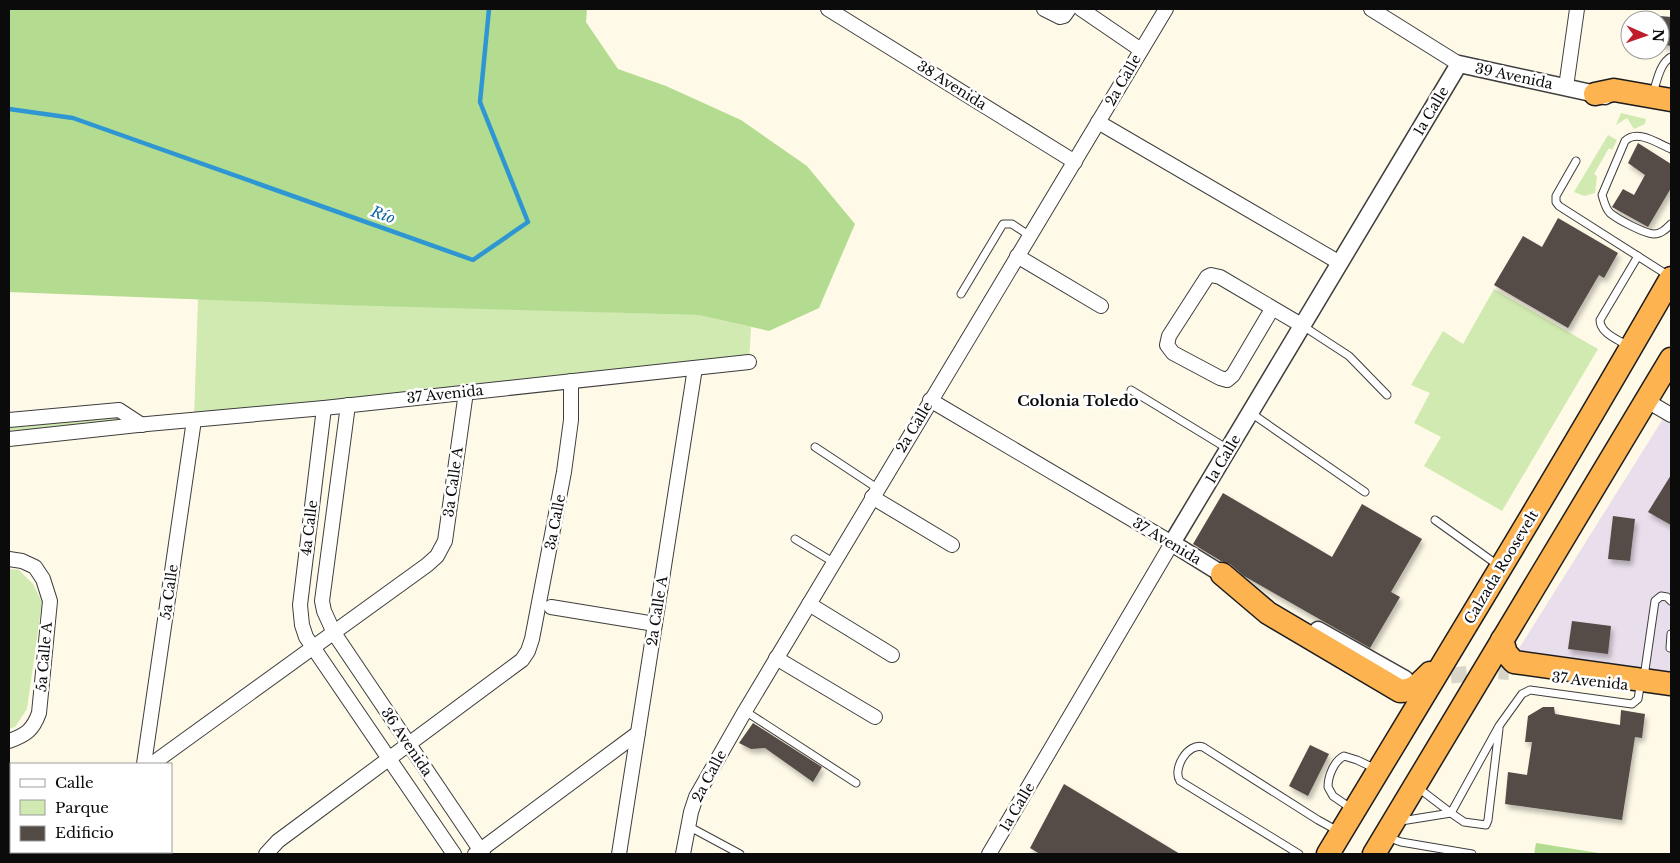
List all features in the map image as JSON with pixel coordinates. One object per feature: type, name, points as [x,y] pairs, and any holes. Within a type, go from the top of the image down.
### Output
[{"type":"highway","points":[[1595,94],[1614,90],[1661,98]]},
{"type":"highway","name":"Calzada Roosevelt","points":[[1328,854],[1501,568],[1671,278]]},
{"type":"highway","points":[[1384,838],[1671,359]]},
{"type":"highway","points":[[1222,574],[1268,613],[1400,691],[1408,691],[1416,687],[1445,658]]},
{"type":"highway","points":[[1502,640],[1506,653],[1514,662],[1642,683],[1671,684]]},
{"type":"street","name":"38 Avenida","points":[[828,9],[1075,162]]},
{"type":"street","points":[[1044,9],[1060,17],[1064,16],[1069,9]]},
{"type":"street","points":[[1081,9],[1141,50]]},
{"type":"street","name":"2a Calle","points":[[682,854],[696,797],[745,711],[1166,9]]},
{"type":"street","name":"39 Avenida","points":[[1371,9],[1459,64],[1595,94],[1671,108]]},
{"type":"street","points":[[1566,87],[1577,9]]},
{"type":"street","name":"1a Calle","points":[[989,854],[1172,543],[1459,64]]},
{"type":"street","points":[[1098,122],[1340,262]]},
{"type":"street","points":[[1017,256],[1100,306]]},
{"type":"street","points":[[1272,309],[1233,375],[1227,380],[1173,353],[1167,345],[1169,336],[1192,299],[1206,277],[1211,275],[1220,277],[1303,326]]},
{"type":"street","name":"37 Avenida","points":[[9,439],[324,408],[749,362]]},
{"type":"street","name":"2a Calle A","points":[[620,854],[695,368]]},
{"type":"street","name":"3a Calle","points":[[408,745],[522,660],[528,651],[532,639],[564,472],[571,420],[571,381]]},
{"type":"street","name":"3a Calle A","points":[[153,763],[437,556],[445,541],[466,392]]},
{"type":"street","name":"37 Avenida","points":[[930,400],[1222,574],[1405,679]]},
{"type":"street","points":[[1647,401],[1671,415]]},
{"type":"street","name":"4a Calle","points":[[334,633],[324,611],[322,601],[348,405]]},
{"type":"street","name":"4a Calle","points":[[313,647],[302,625],[300,605],[324,408]]},
{"type":"street","points":[[9,420],[119,410],[142,425]]},
{"type":"street","name":"5a Calle","points":[[144,763],[194,420]]},
{"type":"street","points":[[875,492],[952,545]]},
{"type":"street","name":"5a Calle A","points":[[9,560],[22,561],[36,567],[43,579],[50,600],[39,713],[34,725],[21,737],[9,741]]},
{"type":"street","points":[[809,604],[892,655]]},
{"type":"street","points":[[551,607],[655,624]]},
{"type":"street","name":"36 Avenida","points":[[334,633],[480,853]]},
{"type":"street","name":"36 Avenida","points":[[313,647],[454,854]]},
{"type":"street","points":[[776,658],[875,717]]},
{"type":"street","name":"37 Avenida","points":[[1509,672],[1642,683],[1671,690]]},
{"type":"street","points":[[480,853],[638,733]]},
{"type":"street","points":[[266,854],[278,842],[408,745]]},
{"type":"lane","points":[[1661,98],[1663,64],[1671,57]]},
{"type":"lane","points":[[1671,149],[1637,135],[1629,137],[1625,142],[1602,195],[1604,203],[1610,212],[1646,233],[1655,234],[1662,232],[1671,224]]},
{"type":"lane","points":[[1576,161],[1556,196],[1556,202],[1559,206],[1671,278]]},
{"type":"lane","points":[[961,294],[1003,224],[1012,224],[1030,236]]},
{"type":"lane","points":[[1631,348],[1603,330],[1600,320],[1638,256]]},
{"type":"lane","points":[[1303,326],[1349,356],[1387,395]]},
{"type":"lane","points":[[1131,390],[1229,449]]},
{"type":"lane","points":[[1250,413],[1365,492]]},
{"type":"lane","points":[[814,447],[875,492]]},
{"type":"lane","points":[[1435,520],[1501,568]]},
{"type":"lane","points":[[795,539],[833,562]]},
{"type":"lane","points":[[1384,838],[1451,813],[1499,726],[1525,691],[1632,704],[1638,699],[1642,683],[1655,601],[1661,596],[1667,597],[1671,601]]},
{"type":"lane","points":[[1670,648],[1671,634]]},
{"type":"lane","points":[[745,711],[856,783]]},
{"type":"lane","points":[[1415,785],[1464,822],[1486,825],[1499,726]]},
{"type":"lane","points":[[1299,854],[1180,781],[1177,771],[1182,759],[1195,746],[1203,747],[1341,833]]},
{"type":"lane","points":[[1354,810],[1330,792],[1328,783],[1336,764],[1344,756],[1358,760],[1378,770]]},
{"type":"lane","points":[[688,826],[740,854]]},
{"type":"lane","points":[[1384,838],[1472,854]]},
{"type":"shaded area","points":[[1671,406],[1671,672],[1518,650]]},
{"type":"green space","points":[[9,9],[587,9],[586,22],[618,69],[666,86],[741,120],[807,166],[855,224],[819,308],[769,331],[698,315],[341,305],[9,292]]},
{"type":"green space","points":[[1621,113],[1646,119],[1645,124],[1634,129],[1627,118],[1616,125]]},
{"type":"green space","points":[[1608,135],[1617,140],[1612,150],[1609,148],[1594,174],[1597,176],[1595,193],[1584,196],[1574,192]]},
{"type":"green space","points":[[1494,289],[1598,349],[1502,511],[1424,466],[1441,437],[1414,423],[1430,393],[1411,385],[1443,331],[1463,344]]},
{"type":"green space","points":[[198,299],[698,315],[751,327],[749,362],[194,420]]},
{"type":"green space","points":[[117,417],[118,421],[9,431],[9,425]]},
{"type":"green space","points":[[9,569],[19,570],[33,584],[42,602],[27,709],[15,727],[9,729]]},
{"type":"green space","points":[[1536,843],[1605,854],[1534,854]]},
{"type":"building","points":[[1670,17],[1671,17],[1670,46]]},
{"type":"building","points":[[1638,143],[1671,164],[1671,188],[1648,227],[1612,207],[1623,189],[1634,195],[1645,175],[1628,163]]},
{"type":"building","points":[[1558,218],[1618,253],[1604,278],[1599,275],[1568,328],[1494,285],[1523,236],[1542,247]]},
{"type":"building","points":[[1671,475],[1671,525],[1648,512]]},
{"type":"building","points":[[1223,493],[1332,557],[1362,504],[1422,539],[1391,592],[1400,597],[1370,648],[1244,576],[1230,564],[1221,561],[1193,544]]},
{"type":"building","points":[[1613,516],[1635,519],[1630,561],[1608,559]]},
{"type":"building","points":[[1572,621],[1611,626],[1608,654],[1568,649]]},
{"type":"building","points":[[1543,707],[1554,707],[1555,714],[1620,725],[1621,710],[1645,714],[1642,738],[1635,737],[1622,820],[1505,804],[1508,772],[1527,775],[1532,742],[1525,742],[1528,716]]},
{"type":"building","points":[[753,723],[822,767],[813,782],[765,748],[751,749],[739,743]]},
{"type":"building","points":[[1310,745],[1329,754],[1308,796],[1289,786]]},
{"type":"building","points":[[1064,784],[1180,854],[1040,854],[1030,848]]},
{"type":"waterway","name":"Río","points":[[9,109],[73,118],[473,260],[528,222],[480,102],[489,9]]},
{"type":"tunnel","points":[[1427,678],[1494,671],[1509,672]]},
{"type":"district","name":"Colonia Toledo","points":[[1078,401]]}]
